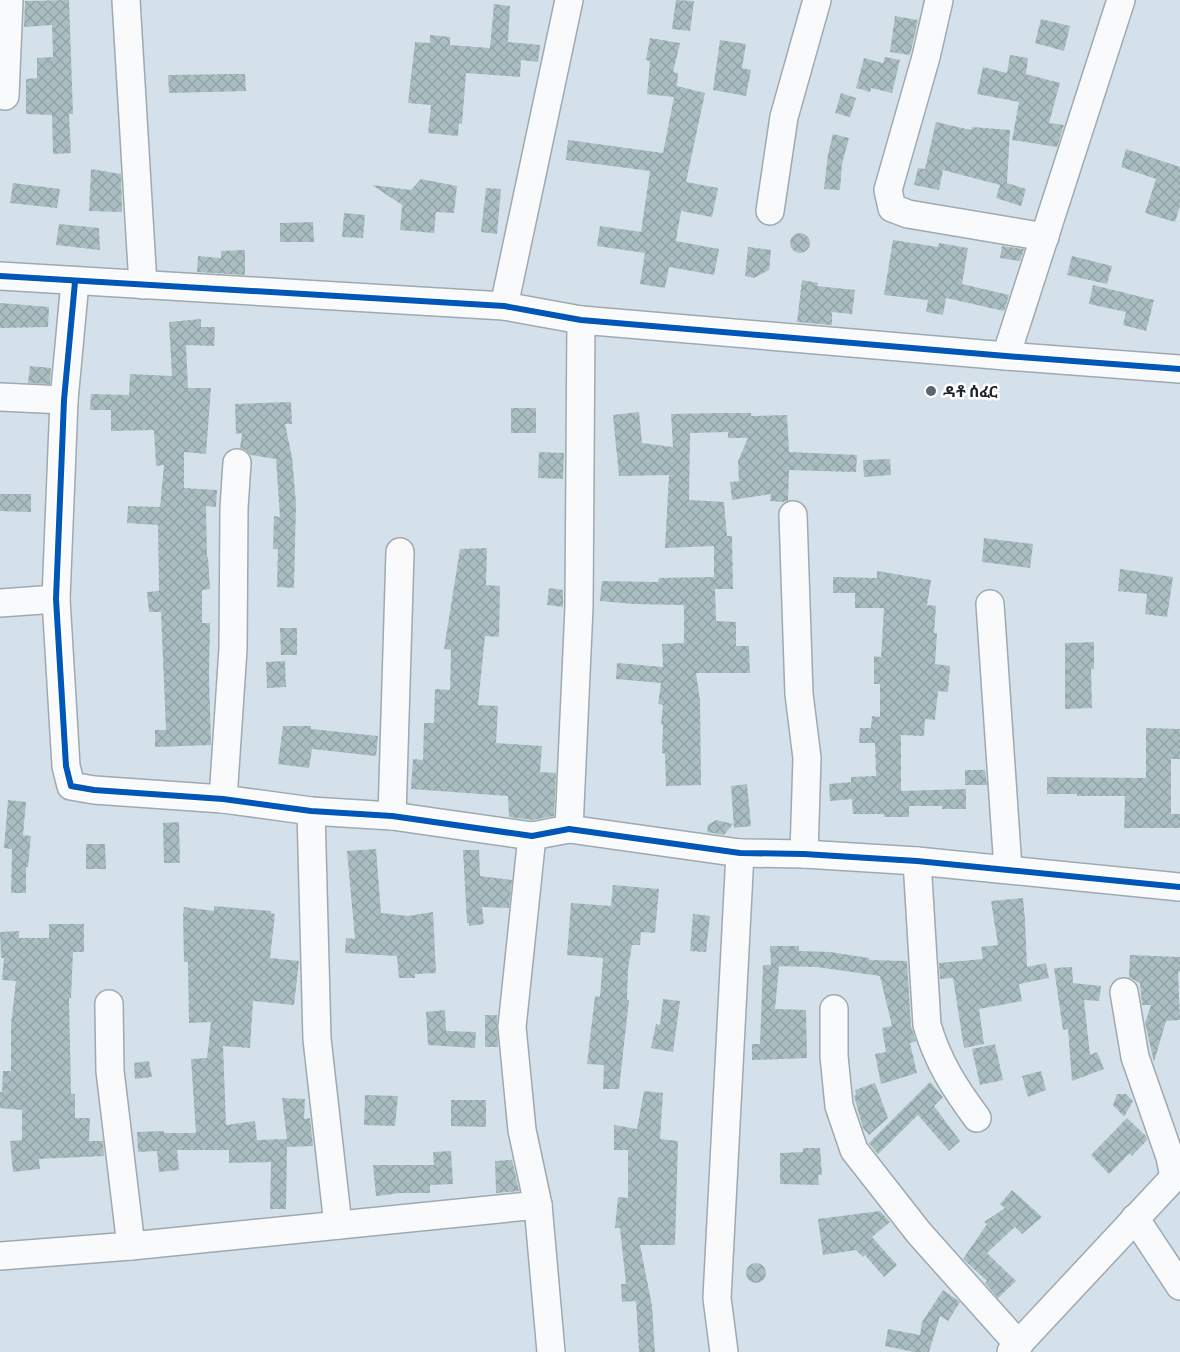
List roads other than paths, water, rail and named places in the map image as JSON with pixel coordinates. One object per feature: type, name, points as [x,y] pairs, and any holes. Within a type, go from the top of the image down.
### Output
[{"type":"street","points":[[5,96],[9,0]]},
{"type":"street","points":[[126,0],[143,285]]},
{"type":"street","points":[[504,306],[569,0]]},
{"type":"street","points":[[770,211],[784,117],[817,0]]},
{"type":"street","points":[[939,0],[926,57],[888,190],[892,208],[908,214],[1045,237]]},
{"type":"street","points":[[1006,356],[1121,0]]},
{"type":"street","points":[[0,276],[504,306],[581,320],[1180,369]]},
{"type":"street","points":[[75,282],[64,400],[56,599],[66,766],[71,786],[94,790],[223,799],[311,811],[392,816],[532,836],[569,829],[740,853],[804,854],[917,861],[1180,887]]},
{"type":"street","points":[[569,829],[579,607],[581,320]]},
{"type":"street","points":[[0,397],[64,400]]},
{"type":"street","points":[[223,799],[233,650],[234,507],[237,463]]},
{"type":"street","points":[[793,515],[799,694],[807,758],[804,854]]},
{"type":"street","points":[[392,816],[400,552]]},
{"type":"street","points":[[0,603],[56,599]]},
{"type":"street","points":[[990,604],[1008,869]]},
{"type":"street","points":[[311,811],[317,1039],[338,1225]]},
{"type":"street","points":[[532,836],[512,1027],[522,1130],[538,1205],[550,1352]]},
{"type":"street","points":[[724,1352],[717,1298],[740,853]]},
{"type":"street","points":[[917,861],[927,1024],[935,1050],[953,1086],[977,1118]]},
{"type":"street","points":[[834,1010],[834,1056],[839,1106],[854,1150],[919,1233],[1015,1348],[1177,1174],[1135,1057],[1124,992]]},
{"type":"street","points":[[109,1004],[110,1071],[131,1246]]},
{"type":"street","points":[[0,1256],[131,1246],[538,1205]]},
{"type":"street","points":[[1135,1218],[1180,1286]]},
{"type":"place","name":"ዳቶ ሰፈር","points":[[931,391]]}]
